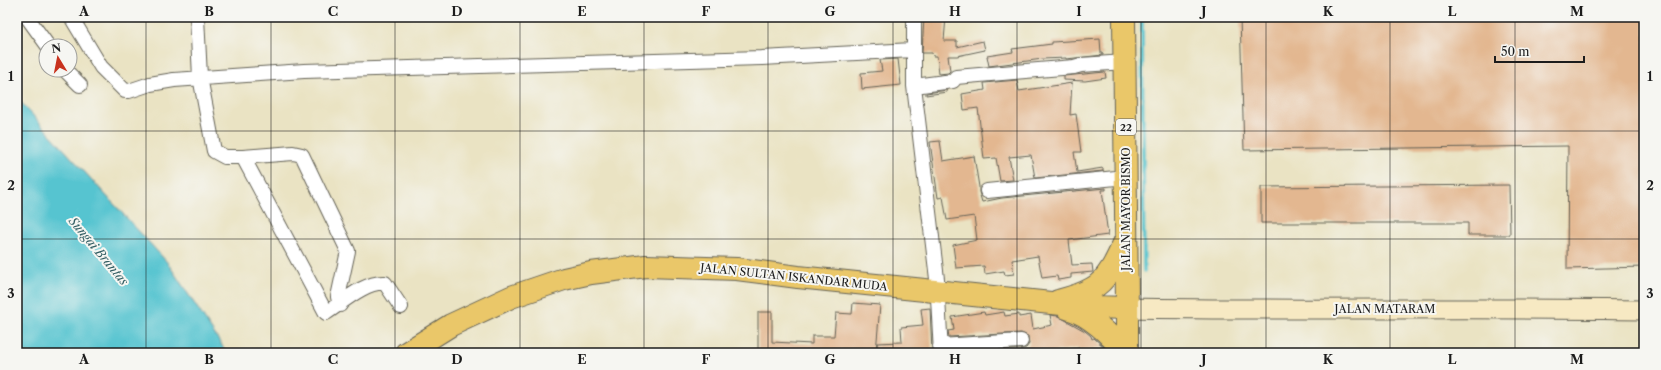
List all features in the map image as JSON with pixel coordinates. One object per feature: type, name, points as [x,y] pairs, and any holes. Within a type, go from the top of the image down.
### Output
[{"type":"main road","name":"JALAN MAYOR BISMO","points":[[1124,17],[1127,353]]},
{"type":"main road","name":"22","points":[[1051,303],[1092,289],[1102,281],[1119,255],[1127,236]]},
{"type":"main road","name":"JALAN SULTAN ISKANDAR MUDA","points":[[406,353],[451,325],[512,296],[564,279],[591,273],[653,266],[737,269],[798,277],[1051,303],[1127,308]]},
{"type":"main road","points":[[1051,303],[1075,310],[1090,319],[1127,353]]},
{"type":"main road","name":"JALAN MATARAM","points":[[1127,308],[1235,310],[1553,308],[1644,310]]},
{"type":"street","points":[[27,17],[42,38]]},
{"type":"street","points":[[72,17],[101,66],[125,91],[129,92],[150,84],[200,77],[304,71],[762,58],[913,50]]},
{"type":"street","points":[[197,17],[200,77],[214,152],[225,157],[293,153],[302,155],[348,251],[338,297],[340,305]]},
{"type":"street","points":[[914,17],[914,86],[936,271],[940,350],[1020,341]]},
{"type":"street","points":[[914,86],[953,81],[956,77],[1125,62]]},
{"type":"street","points":[[73,78],[80,85]]},
{"type":"street","points":[[243,157],[326,313],[340,305],[362,288],[381,282],[385,283],[401,307]]},
{"type":"street","points":[[987,191],[1126,177]]},
{"type":"water","name":"Sungai Brantas","points":[[17,98],[167,262],[227,353],[17,353]]},
{"type":"building","points":[[924,17],[946,17],[944,41],[957,41],[957,47],[983,41],[985,50],[957,56],[948,56],[950,71],[948,73],[939,74],[937,56],[933,56],[932,53],[922,53]]},
{"type":"building","points":[[1240,17],[1644,17],[1644,267],[1567,269],[1568,146],[1244,150]]},
{"type":"building","points":[[1100,39],[1101,53],[1103,53],[1103,55],[1066,59],[1043,59],[989,66],[987,56],[1013,52],[1012,49],[1052,44],[1052,42]]},
{"type":"building","points":[[898,59],[901,85],[862,89],[861,73],[882,71],[880,60]]},
{"type":"building","points":[[1105,72],[1106,78],[1085,81],[1064,80],[1064,76]]},
{"type":"building","points":[[1017,80],[1019,91],[1072,83],[1070,115],[1076,114],[1081,152],[1074,152],[1077,172],[1103,168],[1103,171],[1035,178],[1031,155],[1009,157],[1013,180],[1000,181],[996,158],[984,159],[978,108],[964,110],[962,94],[985,90],[984,83]]},
{"type":"building","points":[[947,90],[947,92],[926,95],[926,93]]},
{"type":"building","points":[[940,141],[943,161],[974,156],[979,192],[982,202],[1002,198],[1106,188],[1106,190],[1102,190],[1108,235],[1069,240],[1072,265],[1092,264],[1093,272],[1071,274],[1071,278],[1058,280],[1057,276],[1042,278],[1038,256],[1012,260],[1014,274],[1005,275],[1004,271],[985,274],[984,266],[956,268],[953,245],[977,240],[974,216],[947,220],[943,197],[938,198],[930,142]]},
{"type":"building","points":[[1509,185],[1510,235],[1468,235],[1468,223],[1261,223],[1261,187]]},
{"type":"building","points":[[853,303],[880,305],[876,352],[837,350],[837,353],[758,353],[758,312],[772,312],[772,342],[812,344],[812,336],[834,336],[836,313],[852,314]]},
{"type":"building","points":[[930,308],[932,353],[878,353],[877,343],[902,342],[901,327],[923,325],[921,309]]},
{"type":"building","points":[[984,312],[985,315],[1004,312],[1005,316],[1019,314],[1019,317],[1031,315],[1033,329],[1052,325],[1050,315],[1058,316],[1085,331],[1091,336],[1092,339],[1094,338],[1104,347],[1079,351],[1079,348],[1047,353],[965,353],[1022,349],[1026,348],[1029,344],[1028,336],[1021,333],[949,337],[948,331],[954,330],[952,317]]},
{"type":"waterway","points":[[1142,17],[1144,271]]}]
